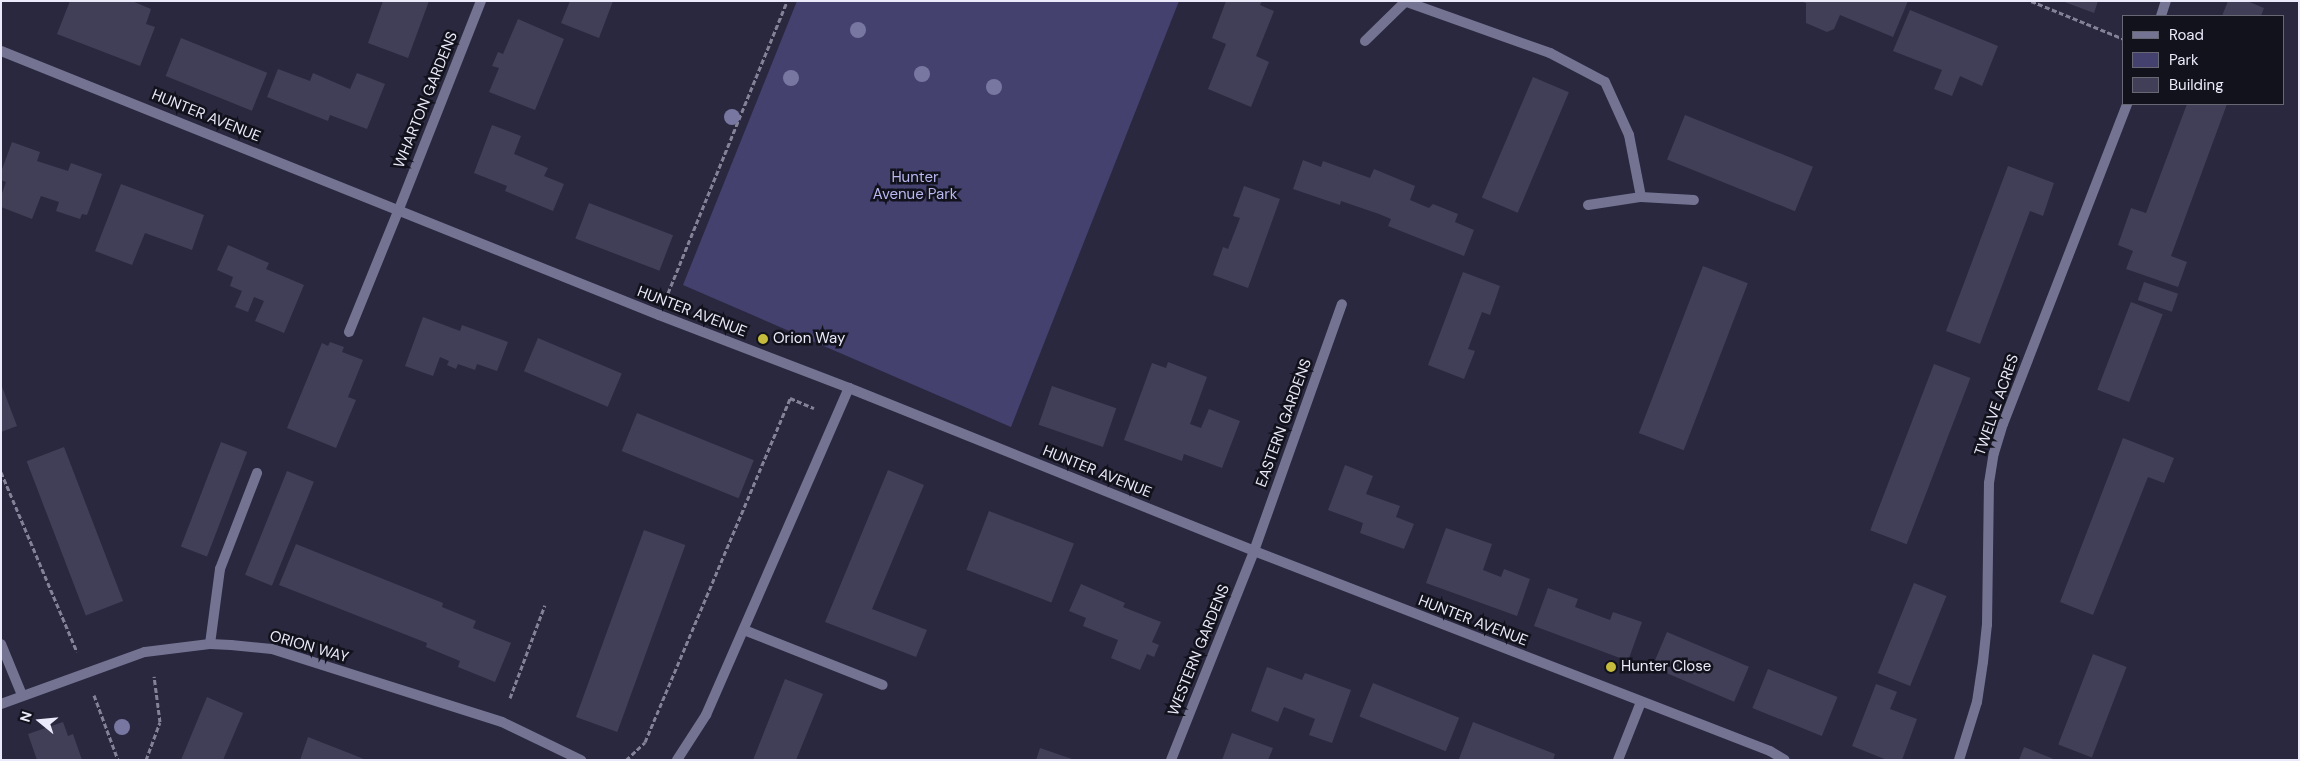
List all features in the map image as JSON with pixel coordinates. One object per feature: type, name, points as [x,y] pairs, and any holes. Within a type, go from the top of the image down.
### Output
[{"type":"street","name":"WHARTON GARDENS","points":[[399,209],[480,1]]},
{"type":"street","points":[[2161,15],[2166,1]]},
{"type":"street","points":[[1365,40],[1404,2],[1550,53],[1605,82],[1629,135],[1641,197]]},
{"type":"street","name":"HUNTER AVENUE","points":[[1,51],[1254,551],[1770,751],[1785,760]]},
{"type":"street","name":"TWELVE ACRES","points":[[1959,760],[1977,702],[1983,662],[1987,625],[1989,483],[1994,453],[2003,424],[2128,105]]},
{"type":"street","points":[[1588,205],[1641,197],[1694,200]]},
{"type":"street","points":[[349,332],[399,209]]},
{"type":"street","name":"EASTERN GARDENS","points":[[1254,551],[1342,304]]},
{"type":"street","points":[[677,760],[706,715],[849,388]]},
{"type":"street","points":[[210,644],[220,569],[257,473]]},
{"type":"street","name":"WESTERN GARDENS","points":[[1171,760],[1254,551]]},
{"type":"street","points":[[744,630],[883,685]]},
{"type":"street","points":[[1,644],[22,695]]},
{"type":"street","name":"ORION WAY","points":[[1,704],[149,651],[210,644],[272,649],[502,722],[581,760]]},
{"type":"street","points":[[1618,760],[1641,702]]},
{"type":"path","points":[[659,315],[786,1]]},
{"type":"path","points":[[2031,1],[2122,38]]},
{"type":"path","points":[[626,760],[644,742],[790,398],[837,418]]},
{"type":"path","points":[[1,472],[85,673],[118,760]]},
{"type":"path","points":[[502,722],[545,605]]},
{"type":"path","points":[[146,760],[160,722],[149,651]]},
{"type":"green space","name":"Hunter Avenue Park","points":[[797,1],[1179,1],[1011,427],[683,285]]},
{"type":"building","points":[[70,1],[132,1],[151,9],[146,24],[155,27],[140,66],[57,34]]},
{"type":"building","points":[[383,1],[429,1],[408,58],[368,43]]},
{"type":"building","points":[[570,1],[613,1],[599,38],[561,23]]},
{"type":"building","points":[[1226,1],[1262,1],[1260,5],[1274,11],[1256,56],[1269,62],[1251,107],[1208,89],[1226,44],[1212,38]]},
{"type":"building","points":[[1800,1],[1908,1],[1893,37],[1840,15],[1834,29],[1827,32],[1806,23],[1806,3]]},
{"type":"building","points":[[2062,1],[2098,1],[2094,13]]},
{"type":"building","points":[[2228,1],[2247,1],[2264,8],[2261,15],[2222,15]]},
{"type":"building","points":[[1910,10],[1998,46],[1982,86],[1960,76],[1952,96],[1934,89],[1942,70],[1893,51]]},
{"type":"building","points":[[518,19],[564,39],[535,110],[489,92],[499,68],[492,66],[498,52],[503,54]]},
{"type":"building","points":[[181,38],[267,73],[252,111],[166,76]]},
{"type":"building","points":[[278,69],[310,81],[313,73],[350,89],[357,73],[385,84],[367,129],[330,115],[328,121],[267,97]]},
{"type":"building","points":[[1533,77],[1569,92],[1518,213],[1482,198]]},
{"type":"building","points":[[2187,105],[2227,105],[2171,256],[2187,262],[2178,287],[2126,269],[2133,251],[2118,245],[2131,208],[2146,213]]},
{"type":"building","points":[[1685,115],[1813,167],[1795,211],[1667,160]]},
{"type":"building","points":[[492,125],[521,136],[514,154],[548,168],[544,176],[564,184],[553,211],[505,191],[507,186],[474,173]]},
{"type":"building","points":[[12,142],[40,152],[37,161],[68,171],[71,163],[102,174],[87,215],[82,214],[80,219],[56,211],[59,202],[41,196],[32,219],[1,207],[1,196],[6,182],[1,180],[1,172]]},
{"type":"building","points":[[1303,160],[1321,167],[1323,161],[1370,178],[1374,169],[1415,186],[1410,200],[1429,208],[1433,204],[1458,214],[1455,222],[1474,230],[1464,256],[1388,226],[1391,219],[1379,214],[1341,201],[1340,205],[1293,189]]},
{"type":"building","points":[[2008,166],[2054,183],[2043,216],[2030,211],[1980,344],[1946,331]]},
{"type":"building","points":[[121,184],[204,215],[192,250],[145,233],[132,265],[95,251]]},
{"type":"building","points":[[1244,186],[1280,199],[1248,288],[1213,275],[1223,247],[1228,249],[1240,218],[1233,216]]},
{"type":"building","points":[[589,203],[673,235],[659,271],[575,238]]},
{"type":"building","points":[[228,245],[269,263],[266,269],[304,285],[284,333],[255,321],[264,301],[254,297],[248,312],[235,307],[242,291],[230,286],[233,277],[217,270]]},
{"type":"building","points":[[1703,266],[1748,283],[1684,450],[1639,433]]},
{"type":"building","points":[[1463,272],[1500,286],[1490,315],[1482,312],[1468,349],[1475,351],[1464,379],[1428,365]]},
{"type":"building","points":[[2144,282],[2178,294],[2172,312],[2138,300]]},
{"type":"building","points":[[2131,302],[2163,314],[2129,402],[2097,390]]},
{"type":"building","points":[[423,317],[460,331],[462,325],[508,342],[497,371],[477,364],[475,370],[458,364],[456,369],[447,365],[449,361],[440,357],[433,376],[405,366]]},
{"type":"building","points":[[538,338],[622,374],[608,407],[524,371]]},
{"type":"building","points":[[330,342],[344,347],[342,352],[363,360],[348,397],[356,400],[336,448],[287,428],[322,343],[328,346]]},
{"type":"building","points":[[1168,362],[1207,377],[1190,424],[1201,428],[1209,409],[1240,421],[1222,468],[1184,454],[1182,461],[1124,440],[1152,363],[1166,368]]},
{"type":"building","points":[[1934,364],[1970,378],[1907,544],[1870,530]]},
{"type":"building","points":[[1,384],[17,426],[1,432]]},
{"type":"building","points":[[1052,386],[1116,408],[1103,447],[1039,425]]},
{"type":"building","points":[[637,413],[754,460],[738,498],[622,451]]},
{"type":"building","points":[[2123,438],[2174,458],[2164,483],[2148,477],[2093,615],[2060,602]]},
{"type":"building","points":[[221,442],[247,452],[207,557],[181,547]]},
{"type":"building","points":[[64,447],[123,601],[86,615],[27,461]]},
{"type":"building","points":[[1345,465],[1373,476],[1366,494],[1400,506],[1396,517],[1414,524],[1404,549],[1360,533],[1363,523],[1328,510]]},
{"type":"building","points":[[888,470],[924,485],[872,609],[927,630],[916,657],[825,622]]},
{"type":"building","points":[[287,471],[314,482],[272,586],[245,575]]},
{"type":"building","points":[[989,511],[1074,544],[1051,602],[966,570]]},
{"type":"building","points":[[1446,528],[1492,544],[1483,570],[1501,577],[1504,569],[1530,579],[1517,616],[1426,583]]},
{"type":"building","points":[[644,530],[685,545],[617,732],[576,717]]},
{"type":"building","points":[[296,544],[443,603],[442,607],[476,621],[473,628],[511,643],[495,682],[458,667],[460,661],[426,647],[427,643],[279,585]]},
{"type":"building","points":[[1914,583],[1946,596],[1910,686],[1878,673]]},
{"type":"building","points":[[1081,584],[1125,603],[1123,607],[1161,622],[1152,642],[1159,645],[1154,657],[1147,654],[1140,670],[1111,658],[1118,640],[1083,626],[1086,618],[1069,611]]},
{"type":"building","points":[[1548,588],[1578,599],[1575,607],[1610,620],[1613,612],[1642,622],[1628,661],[1534,626]]},
{"type":"building","points":[[1667,632],[1749,667],[1734,702],[1652,667]]},
{"type":"building","points":[[2093,654],[2127,667],[2092,757],[2058,745]]},
{"type":"building","points":[[1267,667],[1302,680],[1305,673],[1351,690],[1332,743],[1309,735],[1315,719],[1284,707],[1278,722],[1251,711]]},
{"type":"building","points":[[1768,669],[1838,697],[1822,736],[1752,708]]},
{"type":"building","points":[[785,679],[823,694],[796,760],[753,760]]},
{"type":"building","points":[[1373,683],[1459,718],[1446,751],[1360,716]]},
{"type":"building","points":[[1876,684],[1897,692],[1890,709],[1917,719],[1902,760],[1887,760],[1852,746]]},
{"type":"building","points":[[207,697],[243,713],[223,760],[181,760]]},
{"type":"building","points":[[63,722],[68,736],[73,734],[82,760],[37,760],[28,734]]},
{"type":"building","points":[[1473,722],[1555,754],[1553,760],[1459,759]]},
{"type":"building","points":[[1232,733],[1273,748],[1268,760],[1222,760]]},
{"type":"building","points":[[308,737],[354,755],[366,760],[300,760]]},
{"type":"building","points":[[2024,747],[2056,760],[2019,760]]},
{"type":"building","points":[[1040,748],[1072,759],[1072,760],[1036,760]]},
{"type":"place","name":"Orion Way","points":[[763,339]]},
{"type":"place","name":"Hunter Close","points":[[1611,667]]}]
